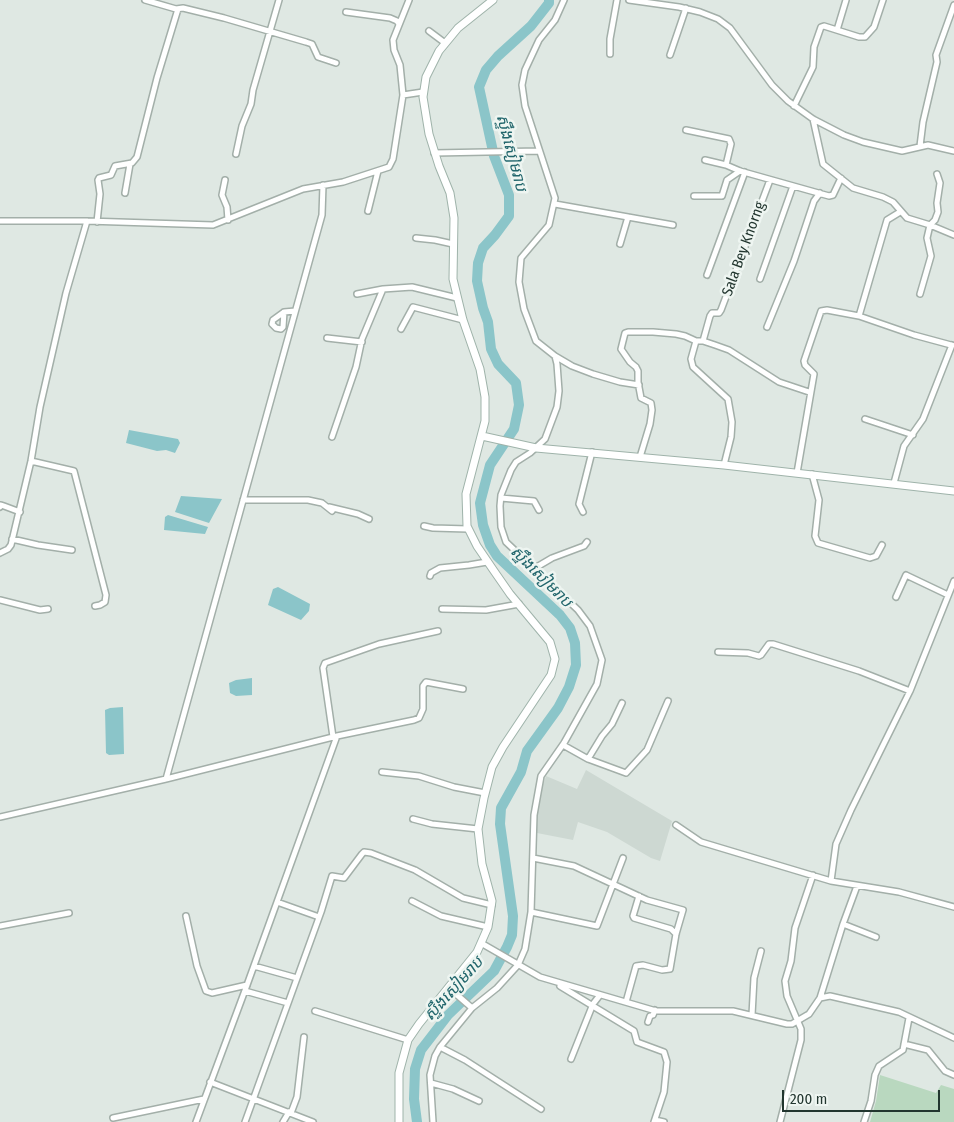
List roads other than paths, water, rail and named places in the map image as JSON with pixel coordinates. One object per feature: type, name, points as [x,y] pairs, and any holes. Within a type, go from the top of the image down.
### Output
[{"type":"street","points":[[145,0],[224,18],[312,44],[318,57],[336,63]]},
{"type":"street","points":[[236,154],[242,126],[251,104],[253,90],[271,31],[278,0]]},
{"type":"street","points":[[0,221],[87,221],[206,226],[228,220],[279,197],[303,189],[343,182],[389,167],[393,159],[403,94],[400,65],[394,50],[393,40],[409,0]]},
{"type":"street","points":[[399,1122],[399,1073],[408,1040],[477,952],[488,927],[492,905],[482,864],[478,829],[493,765],[551,675],[554,663],[554,652],[550,642],[487,562],[468,528],[466,494],[485,421],[485,397],[476,356],[463,320],[453,279],[454,218],[450,193],[434,153],[429,134],[423,92],[431,65],[445,43],[458,28],[493,0]]},
{"type":"street","points":[[564,0],[555,20],[538,40],[525,70],[522,85],[525,106],[554,192],[555,204],[549,224],[522,258],[519,282],[526,316],[536,341],[572,366],[609,379],[639,385]]},
{"type":"street","points":[[610,54],[609,47],[617,0]]},
{"type":"street","points":[[629,0],[686,8],[718,19],[730,28],[772,86],[794,106],[813,119],[844,135],[902,151],[933,145],[954,152]]},
{"type":"street","points":[[837,30],[846,0]]},
{"type":"street","points":[[794,106],[813,67],[814,47],[820,27],[824,26],[859,37],[867,36],[874,27],[883,0]]},
{"type":"street","points":[[920,146],[923,122],[937,62],[936,55],[954,5]]},
{"type":"street","points":[[670,55],[686,8]]},
{"type":"street","points":[[96,222],[100,194],[98,180],[111,174],[115,166],[130,164],[137,157],[157,78],[178,9]]},
{"type":"street","points":[[346,12],[390,18],[399,24]]},
{"type":"street","points":[[429,31],[445,43]]},
{"type":"street","points":[[403,94],[423,92]]},
{"type":"street","points":[[813,119],[823,164],[853,188],[893,202],[907,218],[954,235]]},
{"type":"street","points":[[686,130],[729,139],[731,144],[726,166]]},
{"type":"street","points":[[434,153],[539,151]]},
{"type":"street","points":[[705,160],[828,196],[834,195],[841,178]]},
{"type":"street","points":[[125,193],[130,164]]},
{"type":"street","points":[[368,211],[378,171]]},
{"type":"street","points":[[694,196],[722,196],[727,180],[743,172]]},
{"type":"street","points":[[707,275],[743,172]]},
{"type":"street","points":[[920,294],[931,256],[927,238],[930,225],[935,220],[938,212],[937,203],[940,179],[937,174]]},
{"type":"street","points":[[225,180],[222,195],[227,207],[228,220]]},
{"type":"street","name":"Sala Bey Knorng","points":[[703,341],[710,316],[712,313],[721,310],[770,180]]},
{"type":"street","points":[[166,779],[322,214],[323,185]]},
{"type":"street","points":[[760,279],[793,186]]},
{"type":"street","points":[[767,327],[794,261],[814,202],[820,193]]},
{"type":"street","points":[[555,204],[673,225]]},
{"type":"street","points":[[860,316],[887,220],[900,212]]},
{"type":"street","points":[[620,244],[628,217]]},
{"type":"street","points":[[0,553],[8,549],[20,512],[40,407],[66,293],[87,221]]},
{"type":"street","points":[[416,238],[453,244]]},
{"type":"street","points":[[357,294],[383,289],[412,287],[457,298]]},
{"type":"street","points":[[332,437],[356,367],[362,342],[383,289]]},
{"type":"street","points":[[401,329],[413,307],[463,320]]},
{"type":"street","points":[[796,473],[809,392],[814,374],[805,365],[804,361],[819,313],[826,310],[860,316],[914,335],[952,345],[925,413],[913,435],[904,446],[894,484]]},
{"type":"street","points":[[284,312],[294,311]]},
{"type":"street","points":[[640,457],[650,424],[652,410],[651,403],[641,398],[636,367],[621,349],[625,333],[653,332],[676,334],[696,341],[703,341],[729,350],[780,382],[809,392]]},
{"type":"street","points":[[327,338],[362,342]]},
{"type":"street","points":[[696,341],[691,359],[693,366],[728,399],[732,422],[731,437],[724,465]]},
{"type":"street","points":[[434,1122],[430,1071],[440,1047],[470,1007],[497,988],[518,965],[525,949],[531,912],[534,815],[541,776],[563,745],[597,684],[602,660],[590,626],[568,600],[506,542],[502,527],[501,498],[509,473],[516,462],[545,439],[557,407],[559,372],[555,356]]},
{"type":"street","points":[[865,419],[913,435]]},
{"type":"street","points":[[482,436],[533,447],[812,474],[954,491]]},
{"type":"street","points":[[583,512],[579,504],[592,452]]},
{"type":"street","points":[[31,461],[74,471],[106,595],[105,602],[95,606]]},
{"type":"street","points":[[812,474],[820,500],[815,536],[818,544],[870,558],[876,556],[882,545]]},
{"type":"street","points":[[501,498],[534,501],[539,510]]},
{"type":"street","points":[[243,500],[308,500],[322,504],[330,509],[358,514],[369,519]]},
{"type":"street","points":[[0,507],[1,505],[20,512]]},
{"type":"street","points":[[424,526],[440,529],[468,528]]},
{"type":"street","points":[[12,539],[72,550]]},
{"type":"street","points":[[535,568],[552,558],[584,546],[587,542]]},
{"type":"street","points":[[430,576],[431,573],[440,568],[469,566],[487,562]]},
{"type":"street","points":[[896,597],[906,575],[948,595]]},
{"type":"street","points":[[827,879],[832,868],[836,844],[910,691],[954,581]]},
{"type":"street","points":[[0,600],[40,610],[48,609]]},
{"type":"street","points":[[442,609],[486,610],[519,604]]},
{"type":"street","points":[[196,1122],[254,966],[335,736],[323,668],[325,663],[379,644],[438,631]]},
{"type":"street","points":[[718,652],[738,652],[762,656],[770,643],[859,671],[910,691]]},
{"type":"street","points":[[0,817],[166,779],[335,736],[418,718],[423,709],[423,686],[426,682],[464,689]]},
{"type":"street","points":[[563,745],[624,773],[630,771],[647,750],[668,701]]},
{"type":"street","points":[[588,758],[612,724],[622,703]]},
{"type":"street","points":[[382,772],[419,776],[454,787],[485,793]]},
{"type":"street","points":[[413,819],[432,824],[478,829]]},
{"type":"street","points":[[676,825],[701,842],[827,879],[857,886],[899,892],[954,907]]},
{"type":"street","points":[[245,1122],[319,918],[332,876],[346,877],[362,854],[367,852],[377,854],[415,870],[464,898],[492,905]]},
{"type":"street","points":[[533,858],[574,866],[638,896],[683,910],[676,934],[670,969],[666,970],[643,965],[636,966],[626,1002]]},
{"type":"street","points":[[531,912],[597,926],[623,858]]},
{"type":"street","points":[[780,1122],[802,1040],[799,1021],[786,996],[785,981],[791,962],[795,928],[813,875]]},
{"type":"street","points":[[553,982],[655,1010],[734,1011],[787,1024],[799,1021],[807,1015],[820,998],[857,886]]},
{"type":"street","points":[[638,896],[633,917],[671,929],[676,934]]},
{"type":"street","points":[[412,901],[441,916],[488,927]]},
{"type":"street","points":[[277,902],[319,918]]},
{"type":"street","points":[[0,926],[69,913]]},
{"type":"street","points":[[186,916],[199,972],[206,991],[212,993],[246,988],[288,1003]]},
{"type":"street","points":[[843,924],[876,937]]},
{"type":"street","points":[[481,943],[512,959],[518,965],[593,1004],[634,1031],[637,1042],[664,1052],[666,1062],[664,1092],[654,1121],[664,1122]]},
{"type":"street","points":[[752,1015],[754,978],[761,951]]},
{"type":"street","points":[[254,966],[297,978]]},
{"type":"street","points":[[448,988],[470,1007]]},
{"type":"street","points":[[571,1059],[593,1004],[600,995]]},
{"type":"street","points":[[820,998],[830,996],[899,1012],[954,1038]]},
{"type":"street","points":[[648,1022],[655,1010]]},
{"type":"street","points":[[315,1011],[408,1040]]},
{"type":"street","points":[[864,1122],[871,1101],[875,1075],[879,1066],[903,1050],[909,1018]]},
{"type":"street","points":[[283,1122],[290,1113],[297,1097],[304,1037]]},
{"type":"street","points":[[904,1044],[928,1050],[945,1070],[954,1075]]},
{"type":"street","points":[[440,1047],[465,1060],[541,1109]]},
{"type":"street","points":[[210,1082],[313,1122]]},
{"type":"street","points":[[430,1083],[453,1089],[479,1101]]},
{"type":"street","points":[[113,1118],[204,1099]]},
{"type":"water","points":[[129,430],[178,439],[180,443],[175,453],[166,450],[157,451],[126,443]]},
{"type":"water","points":[[181,496],[222,499],[209,523],[175,512]]},
{"type":"water","points":[[168,515],[208,527],[205,534],[164,530],[165,517]]},
{"type":"water","points":[[278,587],[310,604],[309,611],[301,620],[268,605],[273,589]]},
{"type":"water","points":[[252,678],[252,695],[236,696],[230,693],[229,683]]},
{"type":"water","points":[[123,707],[124,754],[109,755],[106,753],[105,710]]},
{"type":"waterway","name":"ស្ទឹងសៀមរាប","points":[[417,1122],[414,1099],[415,1069],[421,1050],[448,1015],[494,971],[512,935],[513,916],[500,824],[501,808],[521,772],[527,751],[558,708],[569,687],[576,665],[575,643],[570,628],[560,615],[497,556],[490,545],[483,525],[480,503],[490,465],[514,429],[519,405],[516,383],[498,364],[491,349],[488,322],[477,281],[478,263],[483,248],[509,216],[509,195],[494,156],[479,87],[486,70],[498,56],[531,26],[549,3],[549,0]]}]
